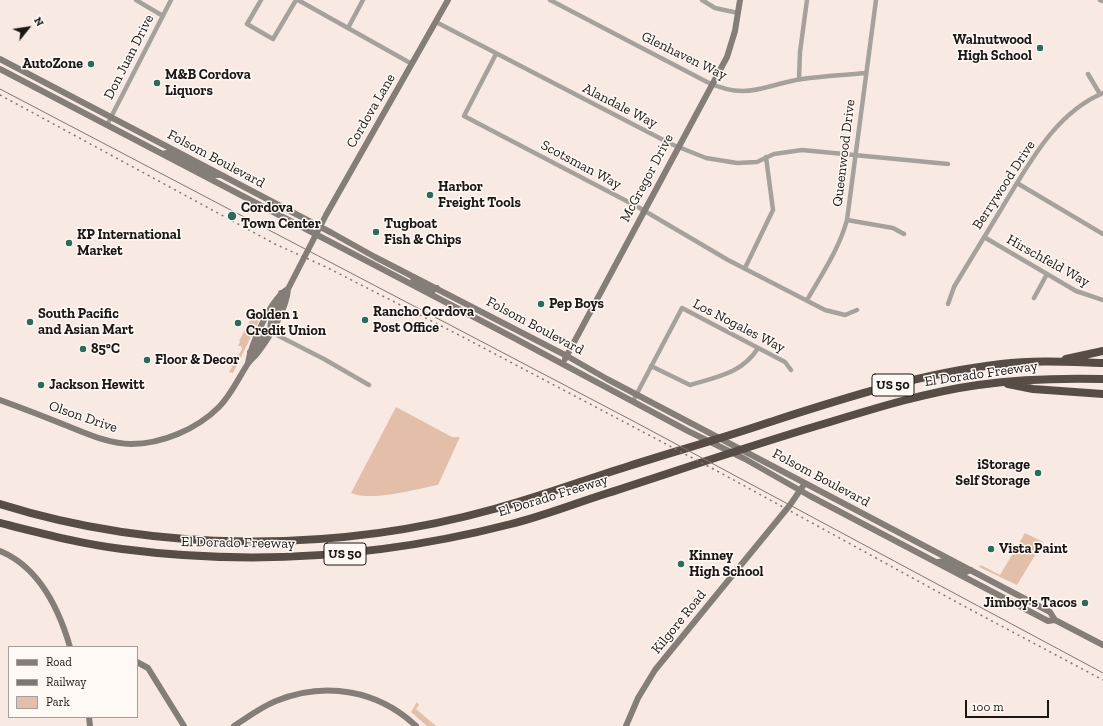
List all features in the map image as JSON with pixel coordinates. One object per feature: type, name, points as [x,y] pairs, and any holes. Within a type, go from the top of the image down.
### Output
[{"type":"highway","points":[[1054,362],[1103,351]]},
{"type":"highway","name":"El Dorado Freeway","points":[[0,504],[65,521],[126,532],[187,539],[249,541],[311,540],[372,534],[426,525],[494,509],[658,456],[738,433],[867,392],[941,374],[1001,364],[1054,362],[1103,363]]},
{"type":"highway","name":"El Dorado Freeway","points":[[0,523],[119,549],[183,556],[247,559],[312,557],[376,551],[439,540],[512,524],[760,442],[906,399],[997,382],[1051,378],[1103,379]]},
{"type":"highway","points":[[997,382],[1033,389],[1103,394]]},
{"type":"main road","name":"Cordova Lane","points":[[317,235],[320,227],[448,0]]},
{"type":"main road","name":"McGregor Drive","points":[[563,364],[732,43],[740,0]]},
{"type":"main road","name":"Folsom Boulevard","points":[[0,59],[320,227],[375,258],[437,288],[567,356],[959,566],[966,572],[971,570],[1050,612],[1055,620],[1103,645]]},
{"type":"main road","name":"Folsom Boulevard","points":[[0,69],[563,364],[1048,621],[1055,620]]},
{"type":"main road","points":[[162,154],[167,152],[210,175],[221,175]]},
{"type":"main road","name":"Olson Drive","points":[[0,400],[104,440],[130,444],[155,442],[196,425],[219,407],[236,385],[248,363],[260,351],[288,300],[288,289],[317,235]]},
{"type":"main road","points":[[405,282],[413,282],[432,291],[437,288]]},
{"type":"main road","points":[[250,352],[255,349],[264,334],[271,332],[270,322],[282,300],[281,293],[288,289]]},
{"type":"main road","name":"Olson Drive","points":[[248,363],[250,352],[281,293]]},
{"type":"main road","name":"Kilgore Road","points":[[626,726],[638,698],[655,670],[801,490],[805,483]]},
{"type":"main road","points":[[0,551],[13,558],[44,587],[56,609],[70,646]]},
{"type":"main road","points":[[936,562],[945,561],[959,566]]},
{"type":"main road","points":[[138,663],[148,668],[184,726]]},
{"type":"main road","points":[[234,726],[263,707],[289,696],[305,692],[339,690],[380,700],[416,726]]},
{"type":"street","points":[[136,0],[162,16]]},
{"type":"street","name":"Don Juan Drive","points":[[107,125],[171,0]]},
{"type":"street","points":[[261,0],[247,24],[274,39],[297,0],[412,64]]},
{"type":"street","points":[[348,28],[364,0]]},
{"type":"street","name":"Glenhaven Way","points":[[550,0],[711,84],[730,90],[747,92],[799,79],[866,73]]},
{"type":"street","points":[[702,0],[715,8],[738,13]]},
{"type":"street","points":[[799,79],[800,52],[807,0]]},
{"type":"street","name":"Queenwood Drive","points":[[806,300],[834,254],[847,220],[876,0]]},
{"type":"street","name":"Alandale Way","points":[[436,22],[677,147],[706,158],[731,162],[757,162],[774,154],[802,150],[948,164]]},
{"type":"street","name":"Scotsman Way","points":[[496,54],[464,116],[643,210],[745,268],[806,300],[837,314],[849,314],[857,310]]},
{"type":"street","name":"Berrywood Drive","points":[[948,304],[954,287],[1032,158],[1059,123],[1101,93],[1088,74]]},
{"type":"street","points":[[745,268],[773,210],[766,157]]},
{"type":"street","points":[[1017,183],[1103,234]]},
{"type":"street","points":[[847,220],[893,228],[904,234]]},
{"type":"street","name":"Hirschfeld Way","points":[[984,237],[1076,291],[1103,300]]},
{"type":"street","points":[[1034,298],[1047,274]]},
{"type":"street","name":"Los Nogales Way","points":[[632,401],[682,308],[785,362],[791,370]]},
{"type":"street","points":[[271,332],[324,359],[369,385]]},
{"type":"street","points":[[652,366],[690,385],[741,367],[748,362],[758,348]]},
{"type":"green space","points":[[252,317],[259,321],[233,373],[229,372],[242,349],[241,346],[238,346],[239,341]]},
{"type":"green space","points":[[396,407],[452,437],[460,437],[438,485],[406,492],[382,495],[371,496],[351,493]]},
{"type":"green space","points":[[1025,533],[1043,542],[1017,585],[979,567],[981,565],[1000,575]]},
{"type":"green space","points":[[417,702],[419,705],[416,709],[436,726],[427,726],[411,712]]},
{"type":"tram line","points":[[0,89],[635,422],[1103,673]]},
{"type":"railway","points":[[0,95],[275,244],[326,267],[459,335],[719,472],[960,604],[1103,680]]},
{"type":"place","name":"Walnutwood High School","points":[[1040,48]]},
{"type":"place","name":"AutoZone","points":[[91,64]]},
{"type":"place","name":"M&B Cordova Liquors","points":[[157,83]]},
{"type":"place","name":"Harbor Freight Tools","points":[[430,195]]},
{"type":"place","name":"Cordova Town Center","points":[[232,216]]},
{"type":"place","name":"Tugboat Fish & Chips","points":[[376,232]]},
{"type":"place","name":"KP International Market","points":[[69,243]]},
{"type":"place","name":"Pep Boys","points":[[541,304]]},
{"type":"place","name":"Rancho Cordova Post Office","points":[[365,320]]},
{"type":"place","name":"South Pacific and Asian Mart","points":[[30,322]]},
{"type":"place","name":"Golden 1 Credit Union","points":[[238,323]]},
{"type":"place","name":"85°C","points":[[83,349]]},
{"type":"place","name":"Floor & Decor","points":[[147,360]]},
{"type":"place","name":"Jackson Hewitt","points":[[41,385]]},
{"type":"place","name":"iStorage Self Storage","points":[[1038,473]]},
{"type":"place","name":"Vista Paint","points":[[991,549]]},
{"type":"place","name":"Kinney High School","points":[[681,564]]},
{"type":"place","name":"Jimboy's Tacos","points":[[1085,603]]}]
